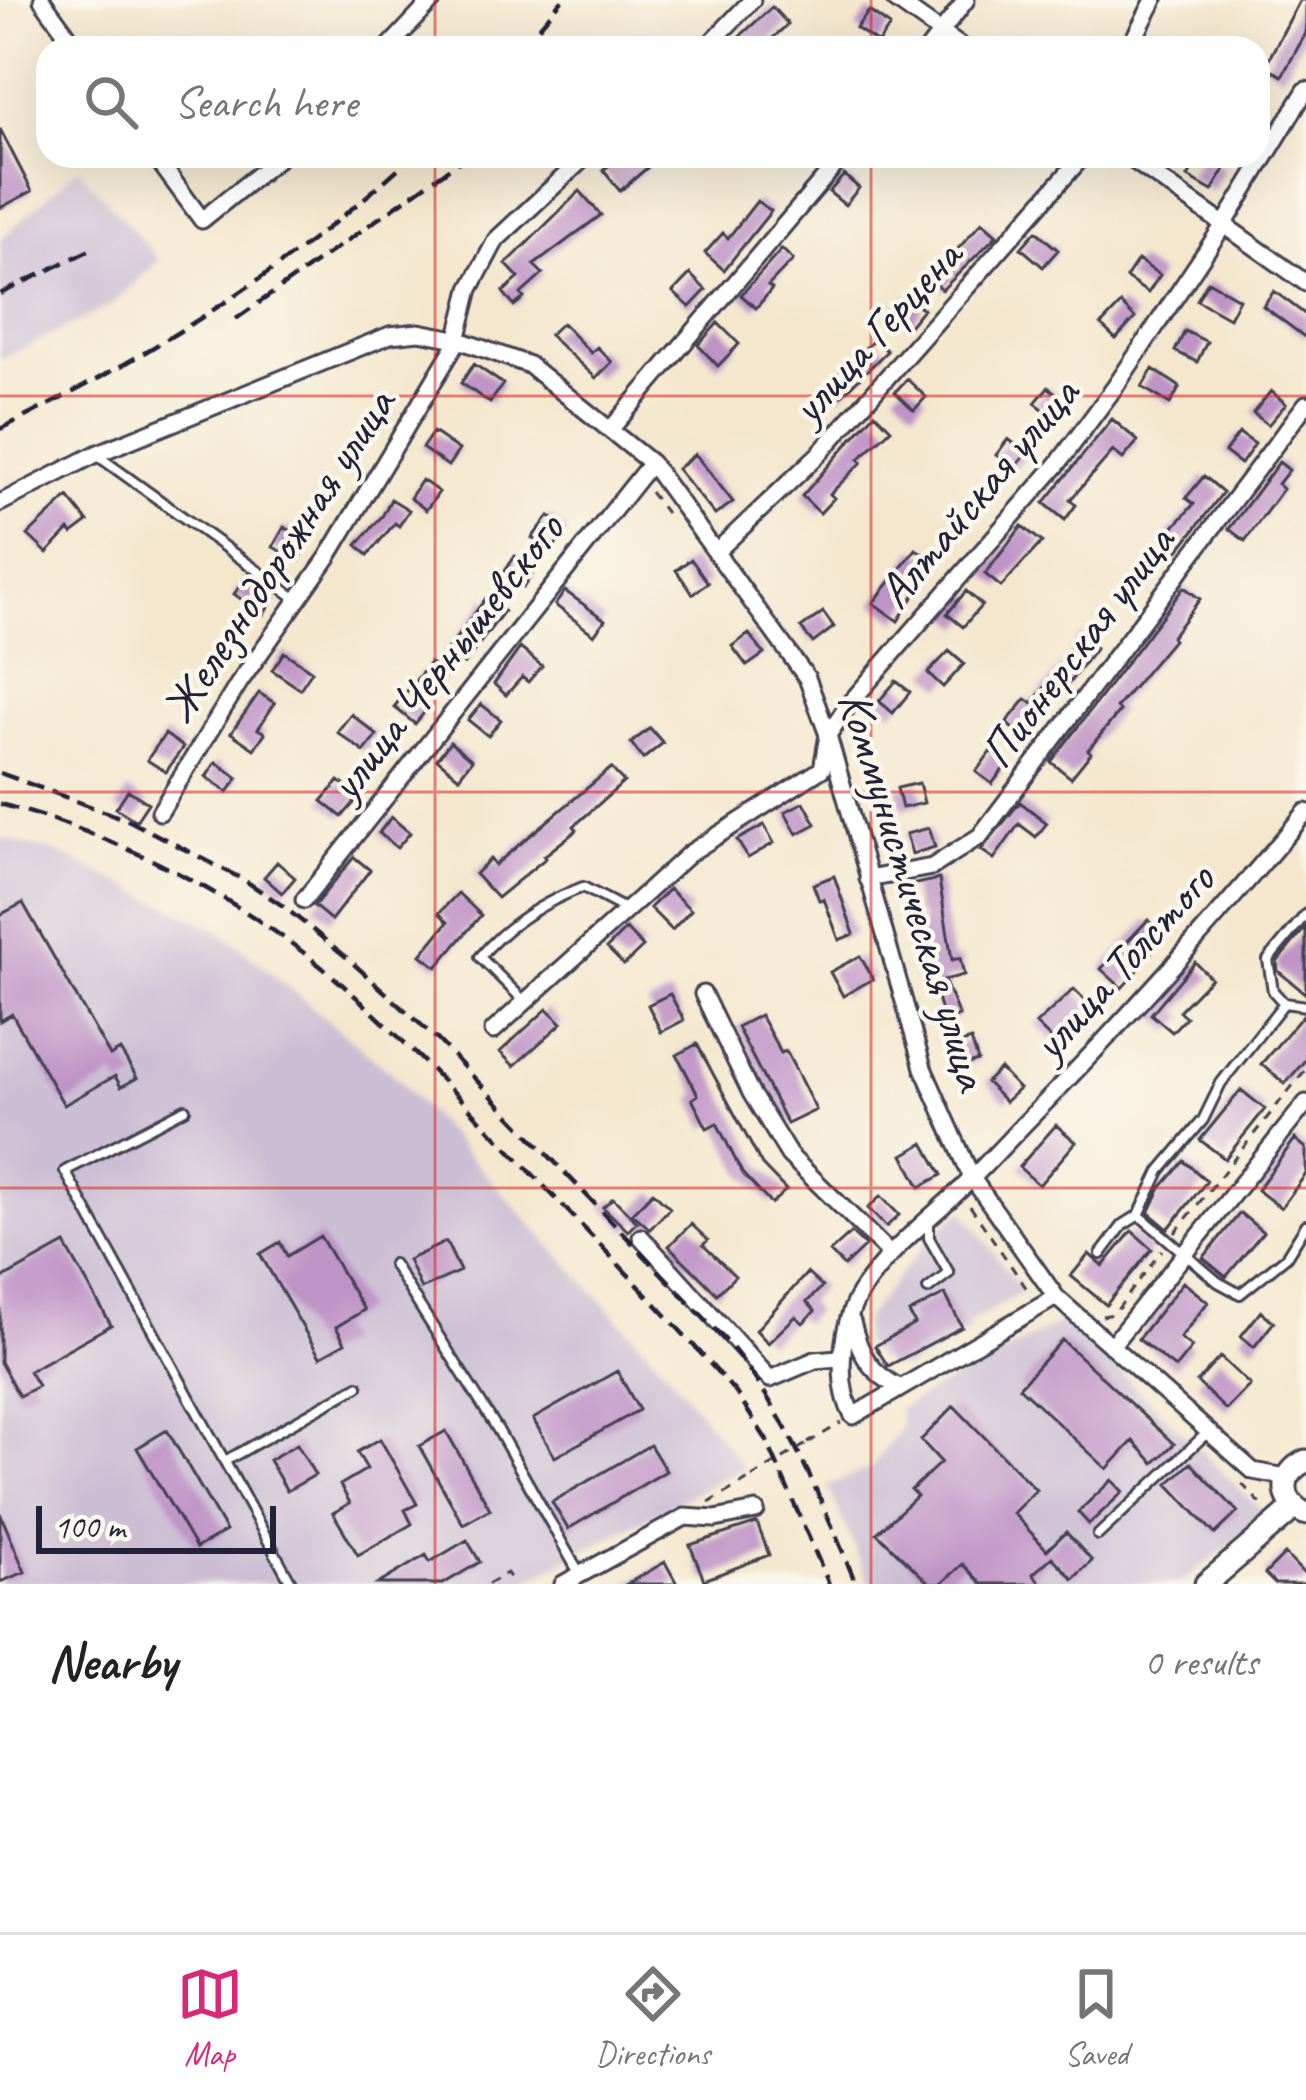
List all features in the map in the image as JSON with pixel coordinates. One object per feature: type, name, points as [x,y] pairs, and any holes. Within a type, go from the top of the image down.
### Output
[{"type":"main road","points":[[1206,1584],[1300,1511],[1286,1494],[1286,1478],[1306,1461]]},
{"type":"street","points":[[399,36],[433,0]]},
{"type":"street","points":[[718,36],[752,0]]},
{"type":"street","points":[[895,0],[945,36]]},
{"type":"street","points":[[939,36],[967,0]]},
{"type":"street","points":[[1135,36],[1154,0]]},
{"type":"street","points":[[52,3],[70,36]]},
{"type":"street","name":"Алтайская улица","points":[[1270,150],[1306,90]]},
{"type":"street","points":[[164,168],[202,220],[265,168]]},
{"type":"street","name":"Железнодорожная улица","points":[[160,812],[328,557],[456,339],[470,289],[496,240],[573,168]]},
{"type":"street","points":[[610,430],[833,168]]},
{"type":"street","name":"улица Герцена","points":[[717,551],[819,454],[1072,168]]},
{"type":"street","points":[[1145,168],[1306,283]]},
{"type":"street","name":"Алтайская улица","points":[[493,1031],[690,853],[822,769],[828,735],[849,704],[1057,465],[1115,387],[1259,168]]},
{"type":"street","name":"Железнодорожная улица","points":[[0,503],[96,454],[390,335],[418,332],[456,339]]},
{"type":"street","name":"Коммунистическая улица","points":[[456,339],[529,365],[610,430],[651,464],[717,551],[807,678],[828,735],[923,1068],[972,1178],[1056,1297],[1253,1471],[1286,1478]]},
{"type":"street","name":"Пионерская улица","points":[[868,879],[932,867],[980,836],[1306,404]]},
{"type":"street","name":"улица Чернышевского","points":[[304,900],[651,464]]},
{"type":"street","name":"улица Толстого","points":[[853,1416],[843,1380],[851,1319],[860,1293],[890,1253],[972,1178],[1075,1072],[1222,913],[1306,812]]},
{"type":"street","points":[[703,994],[751,1093],[789,1155],[890,1253]]},
{"type":"street","points":[[1111,1346],[1306,1103]]},
{"type":"street","points":[[641,1237],[770,1379],[844,1352]]},
{"type":"street","points":[[853,1416],[1056,1297]]},
{"type":"street","points":[[851,1319],[860,1355],[882,1378],[901,1388]]},
{"type":"street","points":[[563,1584],[685,1517],[715,1519],[756,1511]]},
{"type":"lane","points":[[96,454],[297,598]]},
{"type":"lane","points":[[525,1002],[480,957],[496,938],[554,898],[583,887],[625,909]]},
{"type":"lane","points":[[1306,914],[1268,961],[1273,991],[1284,1004],[1306,1006]]},
{"type":"lane","points":[[1101,1254],[1123,1225],[1139,1214],[1160,1171],[1203,1120],[1221,1083],[1284,1004]]},
{"type":"lane","points":[[185,1109],[65,1171],[292,1584]]},
{"type":"lane","points":[[1139,1214],[1218,1282],[1240,1294],[1286,1257],[1306,1226]]},
{"type":"lane","points":[[928,1215],[929,1238],[949,1273],[928,1289]]},
{"type":"lane","points":[[394,1264],[498,1430],[580,1575]]},
{"type":"lane","points":[[225,1461],[358,1386]]},
{"type":"lane","points":[[1098,1535],[1209,1430]]},
{"type":"path","points":[[1083,1320],[1114,1314],[1306,1070]]},
{"type":"path","points":[[708,1500],[853,1416]]},
{"type":"path","points":[[1232,1472],[1261,1504],[1261,1513]]},
{"type":"path","points":[[488,1584],[507,1573],[514,1584]]},
{"type":"shaded area","points":[[78,168],[159,260],[110,306],[0,360],[0,240]]},
{"type":"shaded area","points":[[0,838],[58,853],[220,931],[394,1075],[669,1374],[743,1467],[520,1584],[0,1584]]},
{"type":"shaded area","points":[[963,1210],[1022,1292],[968,1324],[970,1331],[904,1369],[879,1361],[862,1341],[864,1320],[929,1238]]},
{"type":"shaded area","points":[[1066,1320],[1262,1511],[1253,1528],[1178,1584],[870,1584],[828,1486],[872,1467],[902,1426],[898,1409]]},
{"type":"building","points":[[1300,0],[1306,0],[1306,33],[1282,76],[1270,69],[1270,57]]},
{"type":"building","points":[[772,7],[788,24],[775,36],[740,36]]},
{"type":"building","points":[[869,11],[890,26],[883,36],[868,36],[856,28]]},
{"type":"building","points":[[0,129],[32,191],[0,208]]},
{"type":"building","points":[[606,168],[647,168],[620,191]]},
{"type":"building","points":[[1193,168],[1225,169],[1212,191],[1188,177]]},
{"type":"building","points":[[844,175],[859,188],[845,205],[829,192]]},
{"type":"building","points":[[580,191],[601,215],[534,265],[543,274],[514,306],[503,292],[519,278],[506,264]]},
{"type":"building","points":[[757,201],[771,211],[724,270],[705,253],[723,233],[728,238]]},
{"type":"building","points":[[982,222],[997,235],[942,290],[931,279]]},
{"type":"building","points":[[1036,231],[1058,250],[1043,267],[1021,248]]},
{"type":"building","points":[[782,249],[793,260],[768,286],[772,289],[756,308],[741,295]]},
{"type":"building","points":[[1138,260],[1160,275],[1148,293],[1126,278]]},
{"type":"building","points":[[690,274],[706,290],[690,307],[673,292]]},
{"type":"building","points":[[1208,281],[1239,299],[1229,318],[1197,300]]},
{"type":"building","points":[[1274,291],[1306,315],[1306,338],[1263,306]]},
{"type":"building","points":[[905,296],[923,309],[909,326],[892,313]]},
{"type":"building","points":[[1121,304],[1135,318],[1116,339],[1101,325]]},
{"type":"building","points":[[562,323],[591,353],[597,347],[612,362],[596,378],[549,335]]},
{"type":"building","points":[[718,323],[739,344],[718,366],[698,345]]},
{"type":"building","points":[[1185,331],[1207,342],[1197,362],[1175,351]]},
{"type":"building","points":[[875,339],[887,351],[841,396],[829,382]]},
{"type":"building","points":[[474,364],[503,384],[490,403],[461,383]]},
{"type":"building","points":[[1153,369],[1180,387],[1170,404],[1142,387]]},
{"type":"building","points":[[907,379],[926,397],[914,410],[895,392]]},
{"type":"building","points":[[1048,387],[1067,402],[1055,418],[1035,403]]},
{"type":"building","points":[[1271,391],[1286,404],[1268,425],[1253,413]]},
{"type":"building","points":[[875,413],[891,429],[859,459],[862,462],[830,494],[834,498],[820,513],[802,496]]},
{"type":"building","points":[[1112,419],[1138,441],[1123,459],[1113,451],[1070,500],[1076,505],[1065,520],[1044,503]]},
{"type":"building","points":[[433,432],[459,450],[448,466],[422,448]]},
{"type":"building","points":[[1239,433],[1255,444],[1241,464],[1225,452]]},
{"type":"building","points":[[1008,439],[1027,453],[1014,469],[996,455]]},
{"type":"building","points":[[695,454],[733,502],[715,515],[677,469]]},
{"type":"building","points":[[1279,462],[1289,470],[1278,484],[1283,489],[1245,541],[1229,529]]},
{"type":"building","points":[[1204,476],[1223,492],[1179,550],[1165,537],[1194,504],[1186,498]]},
{"type":"building","points":[[422,480],[439,492],[426,510],[410,498]]},
{"type":"building","points":[[68,497],[88,522],[72,534],[69,530],[47,553],[28,535]]},
{"type":"building","points":[[391,499],[409,510],[368,555],[357,545]]},
{"type":"building","points":[[549,516],[567,530],[550,552],[532,538]]},
{"type":"building","points":[[1022,526],[1042,542],[1001,587],[985,574]]},
{"type":"building","points":[[284,527],[309,541],[299,561],[273,547]]},
{"type":"building","points":[[916,549],[935,562],[898,621],[873,603]]},
{"type":"building","points":[[515,556],[535,570],[523,588],[503,574]]},
{"type":"building","points":[[691,559],[708,583],[693,594],[676,570]]},
{"type":"building","points":[[246,578],[275,598],[263,615],[234,594]]},
{"type":"building","points":[[1184,587],[1200,599],[1173,640],[1116,708],[1120,711],[1071,778],[1051,762]]},
{"type":"building","points":[[565,591],[605,620],[594,635],[555,605]]},
{"type":"building","points":[[966,591],[982,605],[963,627],[947,614]]},
{"type":"building","points":[[486,598],[504,611],[464,664],[459,660],[422,705],[427,709],[415,724],[394,707],[430,663],[435,666]]},
{"type":"building","points":[[823,612],[834,627],[813,643],[801,628]]},
{"type":"building","points":[[749,634],[764,654],[747,666],[732,646]]},
{"type":"building","points":[[1082,635],[1096,648],[1026,739],[1006,723],[1026,699],[1032,703]]},
{"type":"building","points":[[520,648],[542,666],[528,682],[522,677],[506,695],[494,684]]},
{"type":"building","points":[[949,651],[964,664],[943,687],[928,673]]},
{"type":"building","points":[[284,652],[312,671],[300,689],[272,670]]},
{"type":"building","points":[[896,681],[910,692],[893,713],[879,701]]},
{"type":"building","points":[[259,693],[275,703],[258,729],[265,733],[254,749],[231,733]]},
{"type":"building","points":[[481,704],[501,720],[488,736],[468,720]]},
{"type":"building","points":[[351,714],[377,735],[364,752],[337,732]]},
{"type":"building","points":[[650,728],[663,743],[643,759],[631,743]]},
{"type":"building","points":[[165,734],[183,747],[166,772],[147,760]]},
{"type":"building","points":[[450,742],[472,760],[459,777],[437,759]]},
{"type":"building","points":[[991,751],[1008,763],[992,784],[976,772]]},
{"type":"building","points":[[216,762],[238,778],[228,792],[206,777]]},
{"type":"building","points":[[611,768],[624,782],[574,826],[577,830],[497,898],[475,874],[490,859],[495,865]]},
{"type":"building","points":[[339,781],[359,797],[342,817],[322,801]]},
{"type":"building","points":[[919,783],[924,803],[902,808],[897,788]]},
{"type":"building","points":[[128,790],[148,803],[136,821],[116,808]]},
{"type":"building","points":[[804,802],[816,824],[797,834],[785,812]]},
{"type":"building","points":[[1020,802],[1047,823],[1036,837],[1019,824],[994,859],[981,850]]},
{"type":"building","points":[[391,817],[410,833],[397,848],[379,833]]},
{"type":"building","points":[[764,825],[774,843],[748,858],[737,840]]},
{"type":"building","points":[[929,828],[935,847],[912,854],[906,834]]},
{"type":"building","points":[[354,857],[370,870],[331,920],[314,906]]},
{"type":"building","points":[[277,862],[295,878],[282,893],[264,877]]},
{"type":"building","points":[[834,876],[854,934],[839,940],[824,899],[819,900],[813,884]]},
{"type":"building","points":[[939,879],[952,960],[960,958],[964,975],[944,980],[959,1016],[944,1022],[923,950],[917,951],[913,927],[923,922],[911,885]]},
{"type":"building","points":[[669,889],[691,910],[672,930],[650,908]]},
{"type":"building","points":[[458,893],[481,915],[437,967],[421,955],[448,922],[439,913]]},
{"type":"building","points":[[23,903],[110,1056],[120,1050],[137,1078],[121,1087],[115,1076],[64,1105],[12,1014],[0,1021],[0,915]]},
{"type":"building","points":[[1148,920],[1166,938],[1122,988],[1101,969]]},
{"type":"building","points":[[1306,927],[1306,994],[1278,971],[1277,962]]},
{"type":"building","points":[[626,929],[643,947],[624,965],[607,948]]},
{"type":"building","points":[[860,956],[873,979],[843,996],[830,972]]},
{"type":"building","points":[[1195,962],[1211,978],[1179,1011],[1186,1017],[1172,1032],[1151,1014]]},
{"type":"building","points":[[1074,989],[1093,1008],[1060,1048],[1036,1024]]},
{"type":"building","points":[[670,994],[684,1020],[661,1032],[648,1005]]},
{"type":"building","points":[[547,1009],[562,1023],[514,1066],[500,1052]]},
{"type":"building","points":[[1304,1014],[1306,1059],[1285,1084],[1261,1064]]},
{"type":"building","points":[[760,1015],[781,1053],[786,1051],[816,1110],[787,1124],[737,1027]]},
{"type":"building","points":[[971,1040],[978,1061],[955,1068],[948,1047]]},
{"type":"building","points":[[697,1044],[762,1165],[786,1190],[771,1204],[742,1173],[717,1123],[707,1128],[692,1099],[698,1095],[677,1055]]},
{"type":"building","points":[[1000,1069],[1019,1089],[1005,1102],[986,1082]]},
{"type":"building","points":[[1241,1090],[1265,1109],[1225,1159],[1200,1140]]},
{"type":"building","points":[[1056,1125],[1076,1142],[1039,1185],[1019,1167]]},
{"type":"building","points":[[1295,1139],[1306,1148],[1306,1174],[1281,1208],[1257,1190]]},
{"type":"building","points":[[924,1143],[942,1175],[920,1187],[903,1155]]},
{"type":"building","points":[[1184,1161],[1207,1181],[1168,1229],[1149,1213],[1160,1189]]},
{"type":"building","points":[[653,1192],[670,1208],[650,1229],[632,1213]]},
{"type":"building","points":[[881,1196],[899,1215],[886,1227],[868,1208]]},
{"type":"building","points":[[613,1198],[637,1222],[628,1231],[603,1207]]},
{"type":"building","points":[[1240,1213],[1263,1232],[1226,1277],[1203,1258]]},
{"type":"building","points":[[691,1224],[708,1240],[703,1245],[735,1276],[717,1294],[669,1246]]},
{"type":"building","points":[[1132,1231],[1152,1249],[1106,1305],[1071,1276],[1089,1254],[1103,1266]]},
{"type":"building","points":[[851,1233],[865,1246],[844,1266],[830,1252]]},
{"type":"building","points":[[320,1236],[364,1310],[336,1327],[345,1343],[320,1357],[260,1254],[280,1242],[287,1256]]},
{"type":"building","points":[[446,1242],[460,1271],[421,1289],[408,1260]]},
{"type":"building","points":[[65,1244],[111,1325],[29,1371],[38,1386],[19,1396],[0,1362],[0,1280]]},
{"type":"building","points":[[807,1273],[822,1287],[807,1302],[815,1311],[803,1323],[796,1316],[768,1343],[756,1330]]},
{"type":"building","points":[[1183,1282],[1208,1302],[1180,1338],[1192,1347],[1175,1368],[1138,1339]]},
{"type":"building","points":[[945,1294],[962,1327],[888,1366],[875,1346],[915,1324],[909,1313]]},
{"type":"building","points":[[1261,1311],[1274,1322],[1254,1347],[1241,1336]]},
{"type":"building","points":[[1062,1340],[1174,1444],[1154,1463],[1133,1441],[1107,1469],[1019,1387]]},
{"type":"building","points":[[1220,1357],[1250,1385],[1226,1410],[1197,1382]]},
{"type":"building","points":[[617,1371],[639,1410],[555,1457],[533,1419]]},
{"type":"building","points":[[954,1406],[1036,1490],[1013,1513],[1047,1550],[1066,1532],[1092,1561],[1073,1579],[1052,1557],[1033,1574],[1041,1584],[982,1584],[963,1564],[941,1584],[930,1584],[877,1533],[917,1496],[911,1490],[941,1462],[921,1440]]},
{"type":"building","points":[[167,1430],[226,1531],[196,1548],[137,1448]]},
{"type":"building","points":[[446,1431],[490,1509],[463,1524],[419,1446]]},
{"type":"building","points":[[380,1439],[417,1504],[405,1510],[412,1524],[358,1555],[333,1513],[350,1503],[340,1485],[367,1469],[357,1452]]},
{"type":"building","points":[[297,1444],[315,1475],[287,1491],[269,1460]]},
{"type":"building","points":[[650,1445],[666,1471],[568,1529],[552,1502]]},
{"type":"building","points":[[1191,1463],[1238,1512],[1215,1534],[1168,1484]]},
{"type":"building","points":[[1112,1480],[1123,1492],[1089,1524],[1078,1512]]},
{"type":"building","points":[[0,1513],[25,1572],[0,1582]]},
{"type":"building","points":[[757,1523],[769,1555],[704,1580],[690,1545]]},
{"type":"building","points":[[467,1540],[480,1562],[443,1584],[378,1584],[426,1555],[430,1562]]},
{"type":"building","points":[[1285,1554],[1306,1576],[1306,1584],[1275,1584],[1265,1574]]},
{"type":"building","points":[[665,1562],[677,1584],[627,1584]]},
{"type":"railway","points":[[531,36],[562,0]]},
{"type":"railway","points":[[0,429],[110,372],[216,308],[317,236],[398,168]]},
{"type":"railway","points":[[236,319],[450,168]]},
{"type":"railway","points":[[0,294],[96,247]]},
{"type":"railway","points":[[0,773],[130,821],[244,880],[345,956],[438,1040],[751,1372],[786,1429],[856,1584]]},
{"type":"railway","points":[[0,804],[93,834],[226,900],[307,955],[367,1007],[525,1166],[736,1393],[766,1439],[829,1584]]}]
